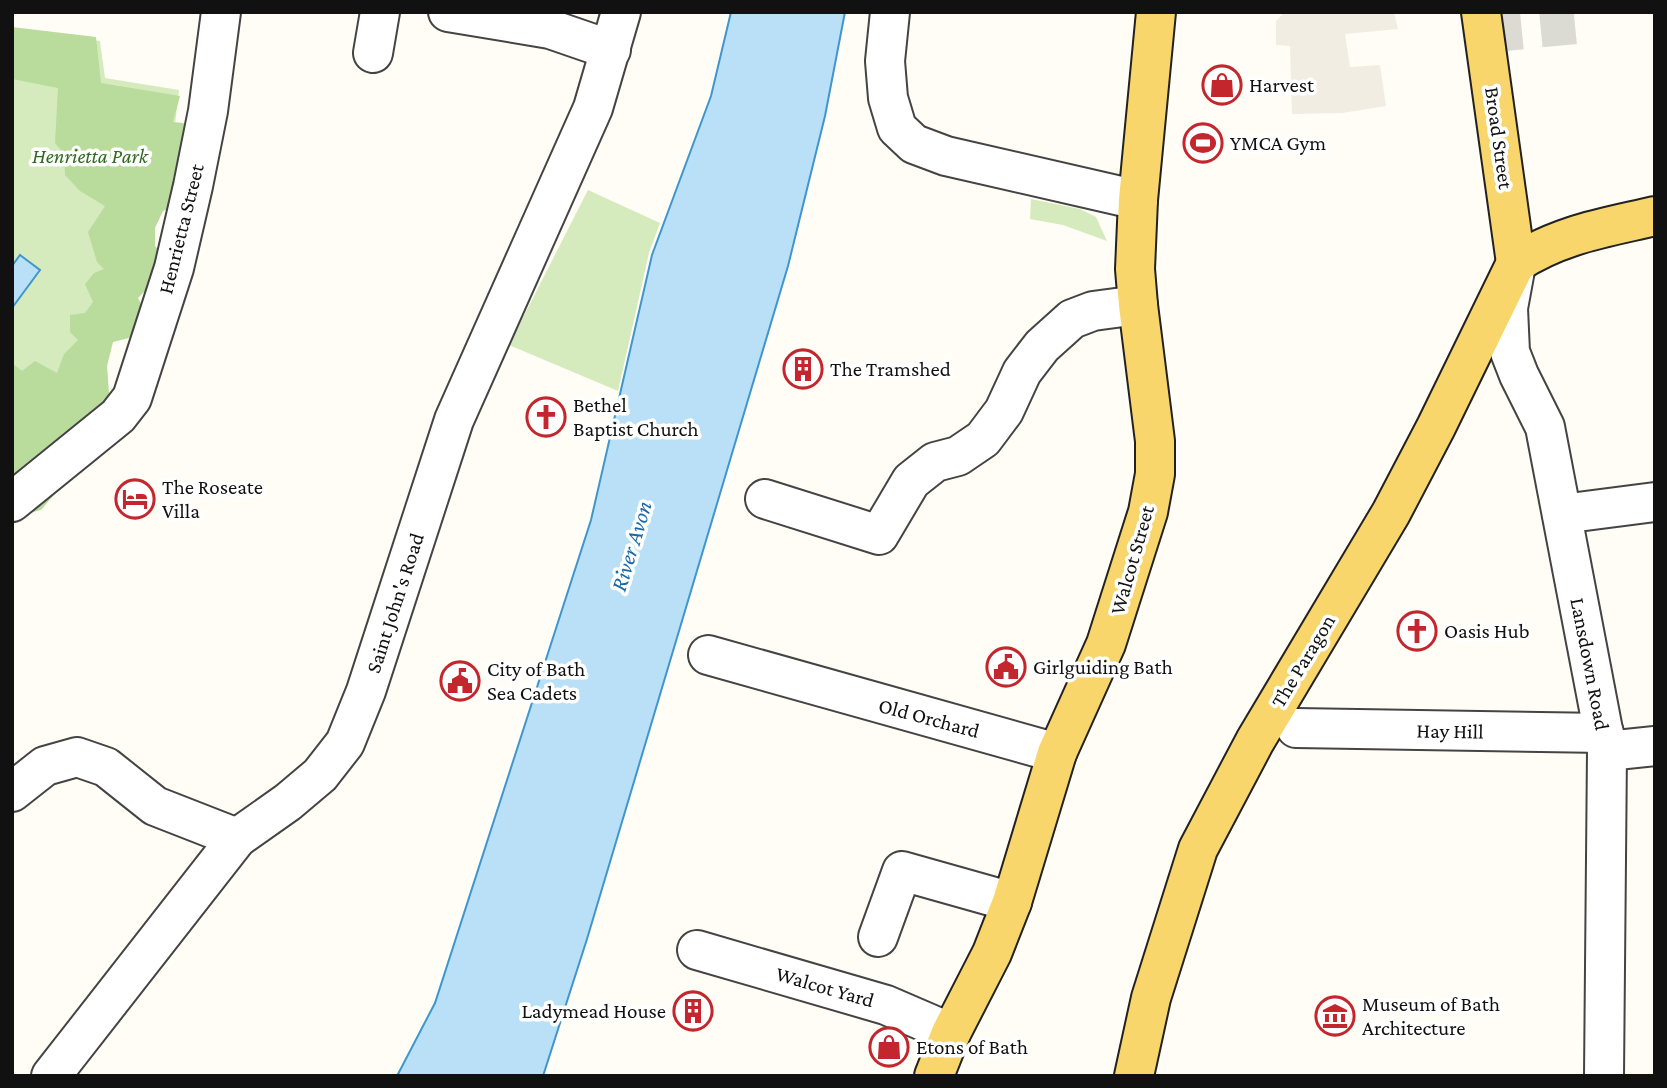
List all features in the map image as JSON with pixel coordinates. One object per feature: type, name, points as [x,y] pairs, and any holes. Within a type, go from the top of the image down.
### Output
[{"type":"main road","name":"Walcot Street","points":[[934,1076],[951,1033],[992,953],[1012,902],[1057,753],[1106,644],[1148,512],[1155,474],[1155,440],[1135,269],[1138,200],[1156,12]]},
{"type":"main road","name":"Broad Street","points":[[1481,12],[1516,263]]},
{"type":"main road","points":[[1516,263],[1539,249],[1570,236],[1655,216]]},
{"type":"main road","name":"The Paragon","points":[[1134,1076],[1151,998],[1198,849],[1255,741],[1391,513],[1516,263]]},
{"type":"street","name":"Henrietta Street","points":[[12,502],[118,416],[132,398],[174,268],[208,111],[222,12]]},
{"type":"street","points":[[373,53],[380,12]]},
{"type":"street","points":[[448,12],[550,29],[611,50]]},
{"type":"street","name":"Saint John's Road","points":[[51,1076],[237,838],[288,802],[320,775],[345,743],[366,691],[454,420],[593,108],[621,12]]},
{"type":"street","points":[[890,12],[885,61],[888,98],[898,128],[914,144],[946,156],[1138,200]]},
{"type":"street","name":"Lansdown Road","points":[[1516,263],[1508,308],[1510,352],[1545,427],[1605,742],[1604,1076]]},
{"type":"street","points":[[765,499],[879,536],[911,481],[936,462],[958,457],[983,439],[1004,411],[1022,372],[1042,346],[1072,319],[1093,311],[1138,305]]},
{"type":"street","points":[[1562,514],[1655,502]]},
{"type":"street","name":"Old Orchard","points":[[708,655],[1057,753]]},
{"type":"street","name":"Hay Hill","points":[[1296,728],[1655,746]]},
{"type":"street","points":[[12,792],[45,766],[77,757],[106,767],[155,806],[237,838]]},
{"type":"street","points":[[878,937],[902,871],[1012,902]]},
{"type":"street","name":"Walcot Yard","points":[[697,950],[886,1005],[951,1033]]},
{"type":"green space","name":"Henrietta Park","points":[[12,27],[96,37],[101,83],[180,96],[173,122],[183,123],[196,131],[181,203],[163,211],[155,228],[155,246],[167,260],[158,278],[138,298],[144,310],[129,338],[113,342],[107,366],[110,406],[99,428],[70,429],[71,445],[64,483],[41,510],[14,517],[12,363],[22,371],[35,361],[57,373],[64,354],[78,340],[70,332],[70,315],[85,313],[93,302],[85,284],[94,273],[104,269],[97,262],[88,232],[105,206],[80,191],[65,175],[64,154],[55,143],[58,88],[12,79]]},
{"type":"green space","name":"Henrietta Park","points":[[12,28],[100,41],[105,78],[179,90],[173,142],[163,188],[12,475]]},
{"type":"green space","points":[[588,190],[660,223],[649,253],[618,391],[509,345]]},
{"type":"green space","points":[[1031,199],[1080,209],[1096,217],[1107,241],[1063,225],[1030,219]]},
{"type":"shaded area","points":[[1285,12],[1394,12],[1398,29],[1345,34],[1350,67],[1380,65],[1386,106],[1342,113],[1292,114],[1290,46],[1276,45],[1276,21]]},
{"type":"water","name":"River Avon","points":[[731,12],[845,12],[825,116],[788,266],[587,939],[543,1076],[397,1076],[435,1003],[591,520],[652,255],[711,96]]},
{"type":"water","points":[[20,255],[40,270],[12,308],[12,266]]},
{"type":"tunnel","points":[[1484,34],[1575,25]]},
{"type":"place","name":"Harvest","points":[[1222,85]]},
{"type":"place","name":"YMCA Gym","points":[[1203,143]]},
{"type":"place","name":"The Tramshed","points":[[803,369]]},
{"type":"place","name":"Bethel Baptist Church","points":[[546,417]]},
{"type":"place","name":"The Roseate Villa","points":[[135,499]]},
{"type":"place","name":"Oasis Hub","points":[[1417,631]]},
{"type":"place","name":"Girlguiding Bath","points":[[1006,667]]},
{"type":"place","name":"City of Bath Sea Cadets","points":[[460,681]]},
{"type":"place","name":"Ladymead House","points":[[693,1011]]},
{"type":"place","name":"Museum of Bath Architecture","points":[[1335,1016]]},
{"type":"place","name":"Etons of Bath","points":[[889,1047]]}]
